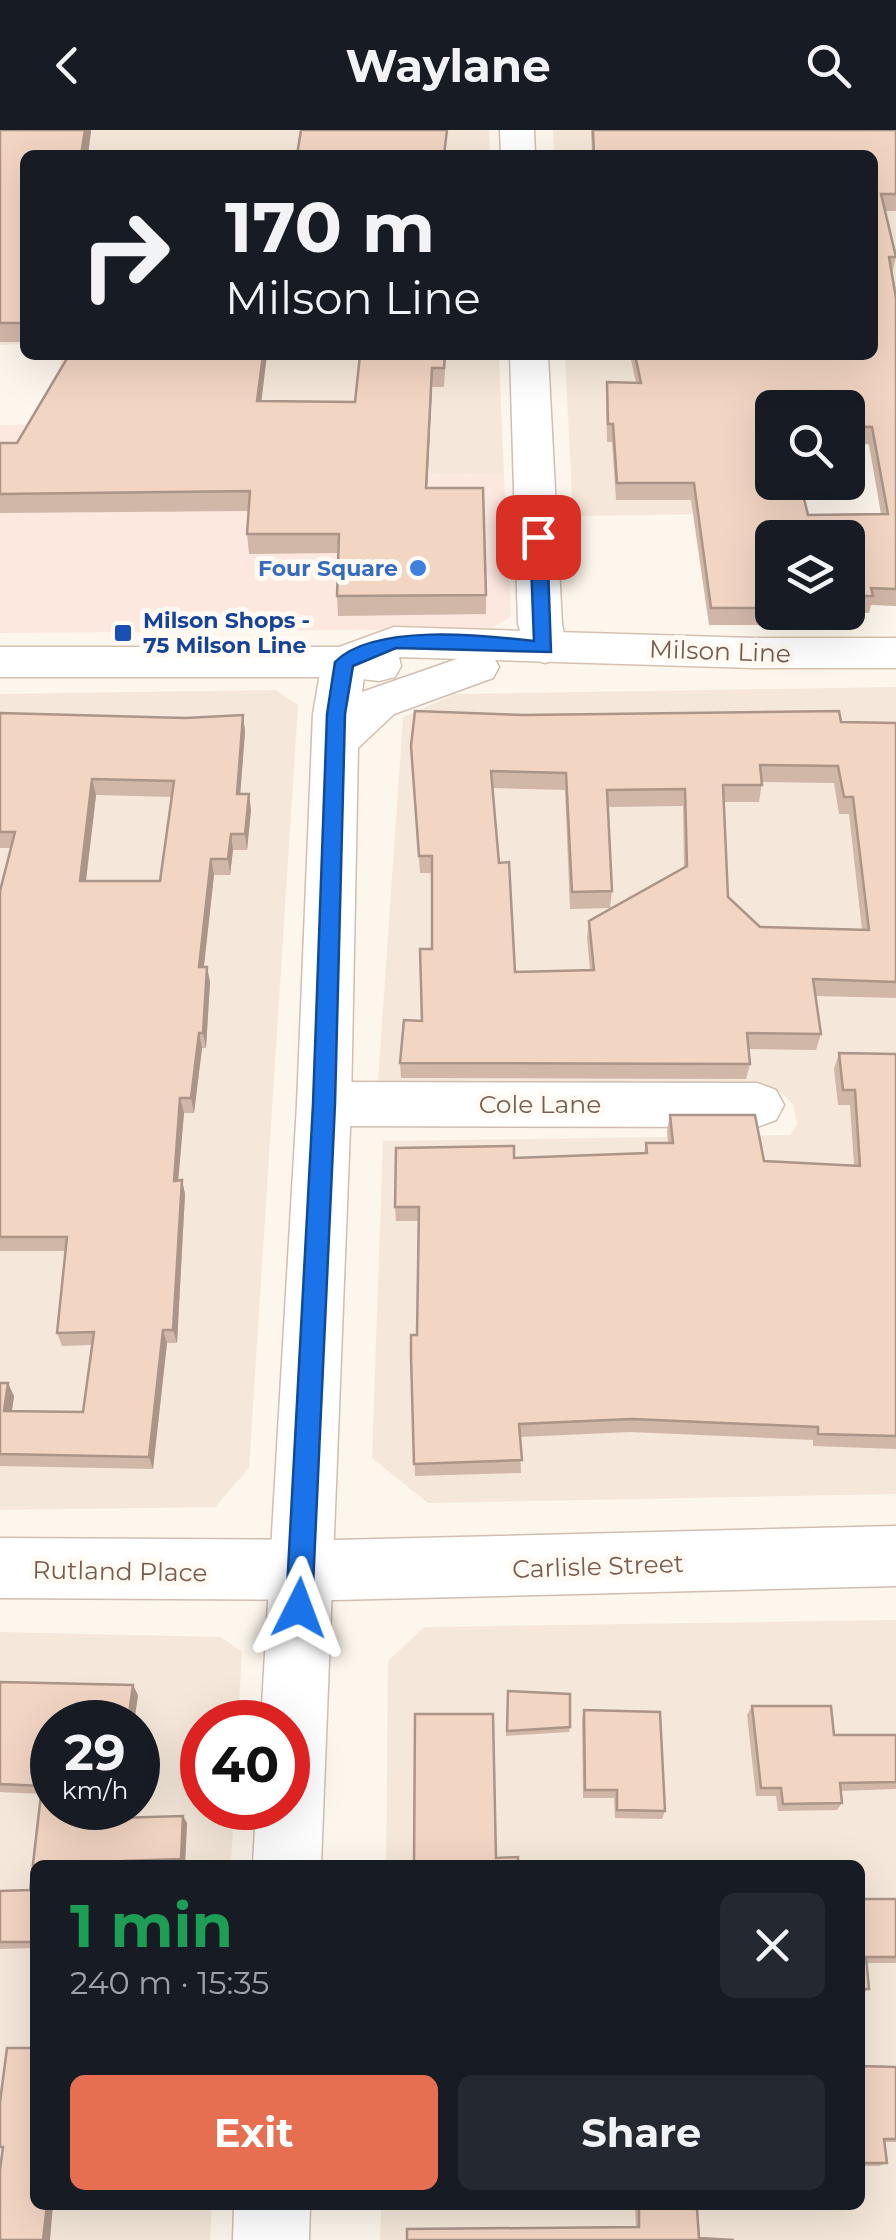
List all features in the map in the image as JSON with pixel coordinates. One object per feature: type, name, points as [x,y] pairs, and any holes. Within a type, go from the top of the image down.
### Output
[{"type":"street","points":[[528,360],[540,624],[545,648]]},
{"type":"street","name":"Milson Line","points":[[344,662],[394,642],[896,653]]},
{"type":"street","name":"Milson Line","points":[[0,662],[344,662],[477,667],[545,648]]},
{"type":"street","points":[[287,1860],[324,1104],[336,742],[344,662]]},
{"type":"street","points":[[336,742],[378,703],[477,667]]},
{"type":"street","name":"Cole Lane","points":[[324,1104],[757,1105]]},
{"type":"street","name":"Carlisle Street","points":[[300,1573],[896,1556]]},
{"type":"street","name":"Rutland Place","points":[[0,1568],[300,1573]]},
{"type":"street","points":[[270,2240],[272,2210]]},
{"type":"shaded area","points":[[0,130],[489,130],[490,150],[20,150],[20,344],[0,345]]},
{"type":"shaded area","points":[[553,130],[896,130],[896,572],[865,445],[865,390],[755,390],[755,500],[780,500],[785,513],[573,516],[565,360],[878,360],[878,150],[554,150]]},
{"type":"shaded area","points":[[61,360],[499,360],[504,474],[254,475],[47,424]]},
{"type":"shaded area","points":[[257,420],[254,475],[504,474],[511,617],[490,629],[0,633],[0,425]]},
{"type":"shaded area","points":[[896,687],[896,1494],[428,1503],[372,1458],[383,1141],[790,1135],[797,1124],[793,1104],[780,1092],[377,1096],[403,717],[455,694]]},
{"type":"shaded area","points":[[275,690],[298,705],[249,1468],[215,1507],[0,1510],[0,694]]},
{"type":"shaded area","points":[[896,1620],[896,2240],[380,2240],[381,2210],[865,2210],[865,1860],[386,1860],[388,1661],[424,1627]]},
{"type":"shaded area","points":[[0,1632],[221,1637],[242,1652],[239,1700],[180,1700],[180,1830],[233,1830],[231,1860],[30,1860],[30,2210],[212,2210],[210,2240],[0,2240]]},
{"type":"building","points":[[0,130],[85,130],[82,150],[20,150],[20,323],[0,323]]},
{"type":"building","points":[[301,130],[447,130],[445,150],[298,150]]},
{"type":"building","points":[[593,130],[896,130],[896,194],[881,194],[896,257],[889,257],[896,298],[896,589],[871,588],[873,596],[865,596],[865,520],[755,520],[755,608],[711,608],[694,483],[617,483],[613,424],[608,424],[607,382],[641,383],[636,360],[878,360],[878,150],[594,150]]},
{"type":"building","points":[[66,360],[262,360],[257,401],[355,402],[359,360],[445,360],[444,368],[432,368],[426,488],[483,488],[486,595],[337,596],[339,534],[247,534],[250,491],[0,494],[0,443],[17,443]]},
{"type":"building","points":[[415,711],[524,715],[839,711],[841,722],[896,723],[896,982],[813,979],[821,1034],[747,1033],[750,1064],[400,1063],[404,1020],[422,1021],[420,949],[432,949],[432,856],[419,856],[411,746]],"holes":[[[760,765],[838,766],[844,797],[853,797],[869,930],[760,927],[728,897],[723,785],[762,785]],[[491,771],[566,773],[572,892],[612,891],[607,790],[685,789],[687,866],[589,921],[594,970],[515,972],[509,862],[499,863]]]},
{"type":"building","points":[[0,713],[185,718],[243,715],[237,794],[249,794],[245,834],[231,834],[228,859],[211,859],[199,967],[207,967],[203,1033],[199,1033],[191,1098],[180,1098],[174,1181],[182,1180],[173,1330],[163,1330],[149,1457],[0,1454],[0,1383],[8,1383],[4,1411],[83,1412],[94,1332],[57,1333],[67,1237],[0,1237],[0,891],[15,832],[0,832]],"holes":[[[92,779],[174,781],[160,881],[80,881]]]},
{"type":"building","points":[[839,1053],[896,1054],[896,1436],[818,1434],[818,1427],[632,1419],[519,1424],[522,1460],[414,1464],[411,1335],[417,1335],[419,1207],[395,1207],[396,1148],[514,1146],[514,1158],[647,1153],[646,1143],[673,1143],[670,1115],[755,1115],[764,1161],[860,1166],[855,1090],[843,1090]]},
{"type":"building","points":[[0,1682],[133,1685],[131,1700],[30,1700],[30,1785],[0,1784]]},
{"type":"building","points":[[508,1691],[570,1694],[570,1727],[507,1731]]},
{"type":"building","points":[[752,1706],[831,1706],[834,1735],[896,1735],[896,1782],[840,1783],[842,1803],[783,1804],[781,1788],[761,1788]]},
{"type":"building","points":[[584,1710],[660,1712],[665,1811],[617,1810],[617,1790],[585,1790]]},
{"type":"building","points":[[415,1714],[493,1714],[496,1858],[518,1860],[414,1860]]},
{"type":"building","points":[[180,1816],[181,1859],[33,1860],[37,1830],[160,1830],[160,1817]]},
{"type":"building","points":[[30,1890],[30,1942],[0,1942],[0,1891]]},
{"type":"building","points":[[865,1899],[896,1899],[896,1957],[866,1957],[869,1989],[865,1989]]},
{"type":"building","points":[[7,2048],[30,2048],[30,2210],[46,2210],[43,2240],[0,2240],[0,2102]]},
{"type":"building","points":[[865,2066],[896,2067],[896,2139],[884,2139],[887,2163],[865,2163]]},
{"type":"building","points":[[639,2210],[697,2210],[699,2238],[734,2240],[407,2240],[407,2229],[639,2227]]},
{"type":"place","name":"Four Square","points":[[418,568]]},
{"type":"place","name":"Milson Shops - 75 Milson Line","points":[[123,633]]},
{"type":"route","points":[[299,1608],[324,1104],[336,714],[344,662],[394,642],[485,642],[545,648],[540,624],[538,537]]}]
